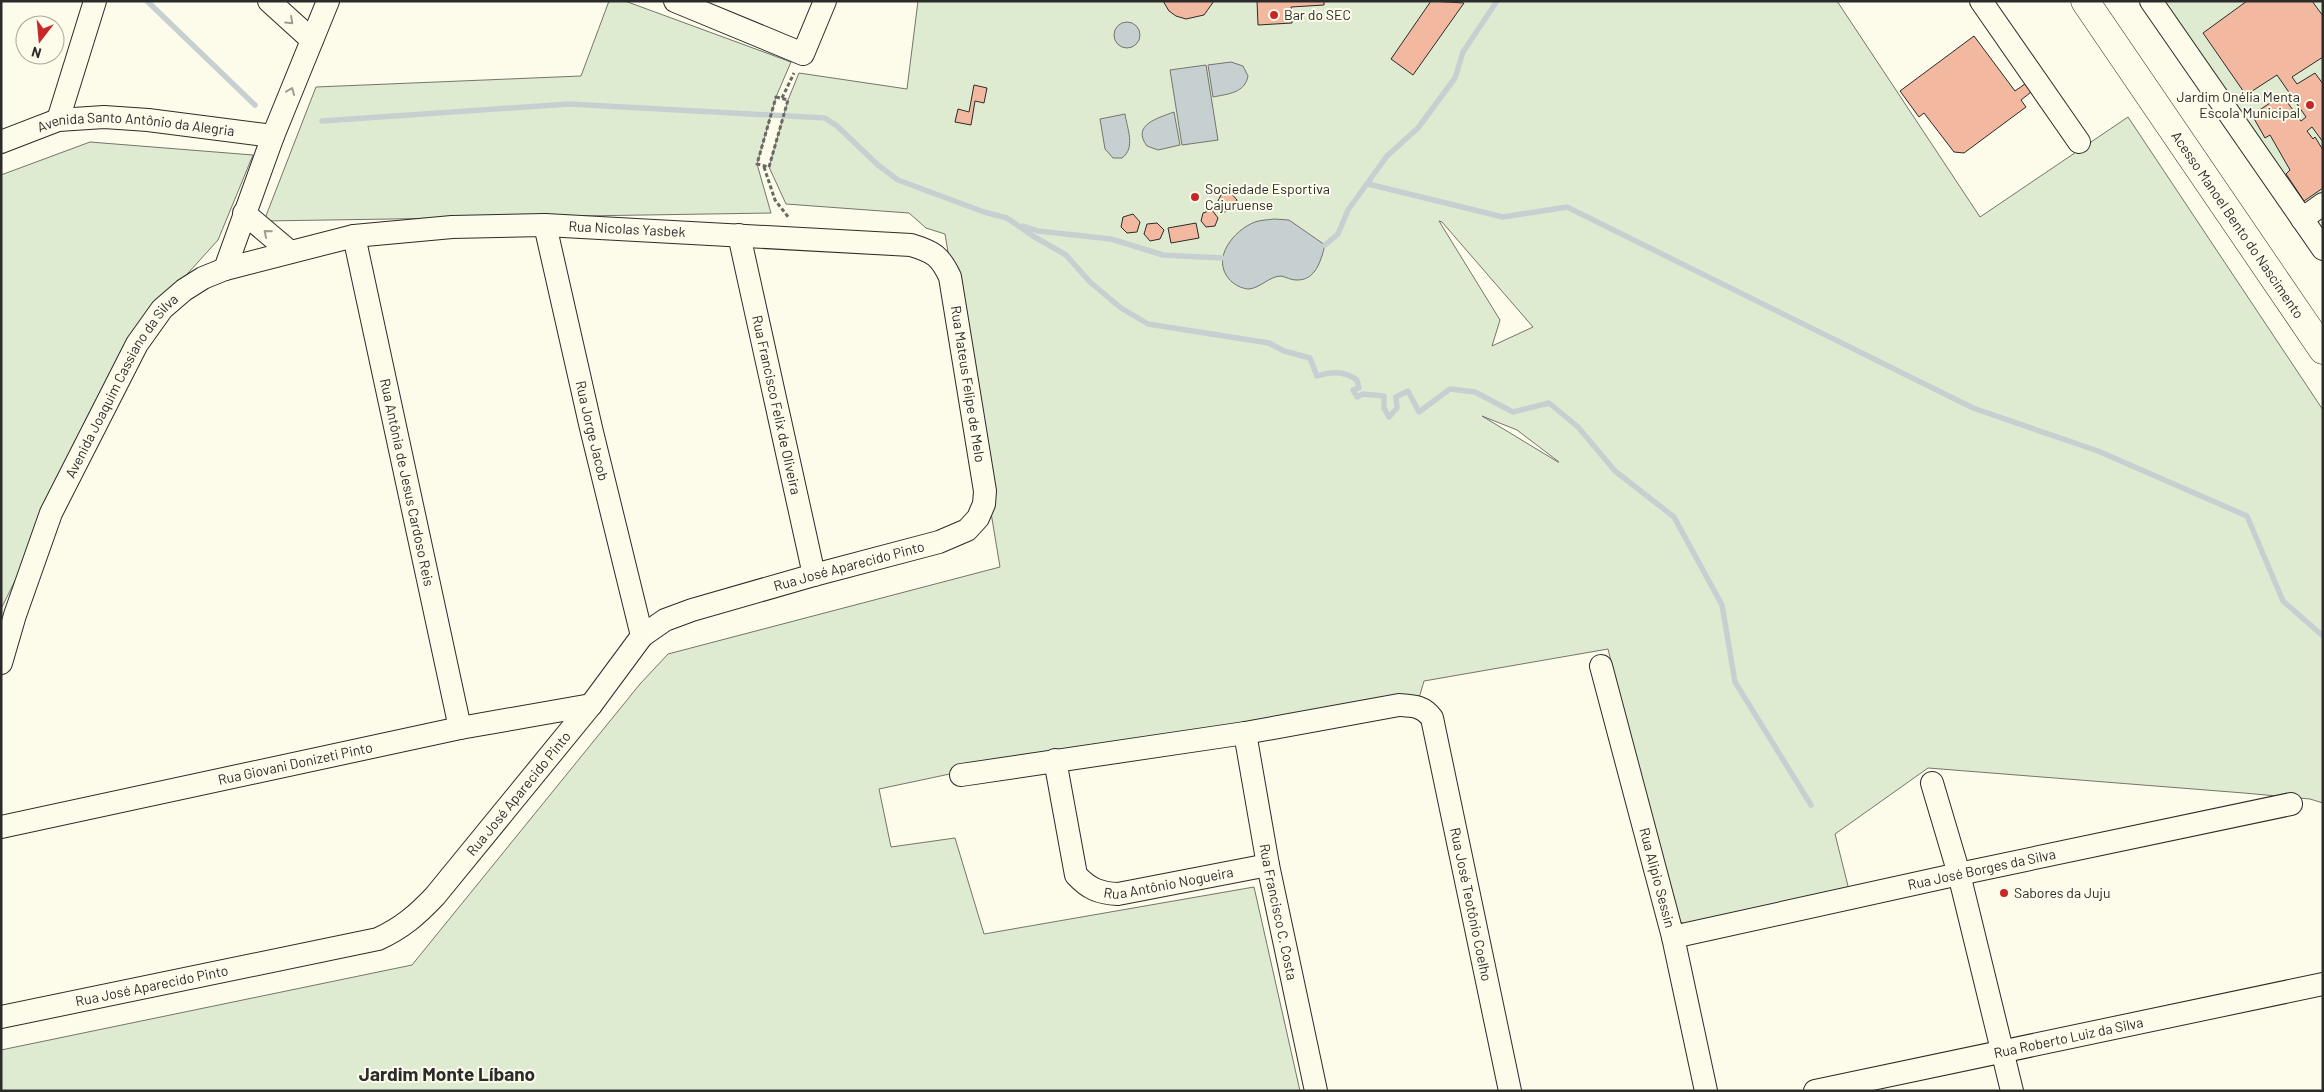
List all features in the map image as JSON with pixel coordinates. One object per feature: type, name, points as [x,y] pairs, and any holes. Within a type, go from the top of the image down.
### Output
[{"type":"main road","name":"Acesso Manoel Bento do Nascimento","points":[[2085,1],[2323,350]]},
{"type":"street","points":[[58,120],[95,1]]},
{"type":"street","points":[[269,1],[312,40]]},
{"type":"street","points":[[225,269],[273,136],[328,1]]},
{"type":"street","points":[[675,1],[804,54],[825,1]]},
{"type":"street","points":[[1982,1],[2079,142]]},
{"type":"street","points":[[2151,1],[2323,248]]},
{"type":"street","name":"Avenida Santo Antônio da Alegria","points":[[1,142],[58,120],[104,117],[148,120],[273,136]]},
{"type":"street","points":[[2302,219],[2323,204]]},
{"type":"street","points":[[244,214],[290,252]]},
{"type":"street","name":"Rua Nicolas Yasbek","points":[[225,269],[354,236],[452,227],[545,225],[912,245],[930,251],[942,260],[950,277]]},
{"type":"street","name":"Rua Jorge Jacob","points":[[545,225],[591,428],[642,636]]},
{"type":"street","name":"Rua Francisco Felix de Oliveira","points":[[739,235],[814,575]]},
{"type":"street","name":"Rua Antônia de Jesus Cardoso Reis","points":[[354,236],[460,728]]},
{"type":"street","name":"Avenida Joaquim Cassiano da Silva","points":[[1,664],[15,615],[52,513],[137,344],[162,309],[184,290],[203,278],[225,269]]},
{"type":"street","name":"Rua Mateus Felipe de Melo","points":[[950,277],[985,490]]},
{"type":"street","name":"Rua José Aparecido Pinto","points":[[1,1017],[378,939],[397,931],[414,919],[435,896],[591,705],[642,636],[665,620],[692,610],[939,542],[967,530],[978,518],[984,504],[985,490]]},
{"type":"street","name":"Rua Alipio Sessin","points":[[1601,666],[1673,936],[1706,1091]]},
{"type":"street","name":"Rua Giovani Donizeti Pinto","points":[[1,827],[460,728],[591,705]]},
{"type":"street","name":"Rua José Teotônio Coelho","points":[[1245,733],[1400,706],[1414,706],[1426,710],[1432,718],[1510,1091]]},
{"type":"street","points":[[961,775],[1245,733]]},
{"type":"street","name":"Rua Francisco C. Costa","points":[[1245,733],[1268,865],[1316,1091]]},
{"type":"street","name":"Rua Antônio Nogueira","points":[[1055,760],[1076,875],[1086,886],[1100,893],[1118,894],[1268,865]]},
{"type":"street","points":[[1932,784],[1959,874],[2012,1091]]},
{"type":"street","name":"Rua José Borges da Silva","points":[[1673,936],[2291,804]]},
{"type":"street","name":"Rua Roberto Luiz da Silva","points":[[1815,1091],[2323,984]]},
{"type":"path","points":[[782,98],[804,54]]},
{"type":"path","points":[[776,96],[782,98],[788,100],[769,167],[757,164],[776,96]]},
{"type":"path","points":[[764,168],[775,200],[796,226],[800,238]]},
{"type":"green space","points":[[609,1],[625,1],[791,62],[776,97],[757,164],[771,213],[264,221],[316,87],[581,76]]},
{"type":"green space","points":[[918,1],[1837,1],[1980,217],[2128,117],[2323,410],[2323,803],[2310,799],[2244,793],[1928,768],[1835,834],[1849,890],[1695,927],[1674,920],[1608,649],[1424,681],[1419,698],[1044,754],[879,789],[891,847],[955,838],[984,934],[1254,887],[1300,1091],[1,1091],[1,1050],[412,965],[640,684],[668,654],[1000,567],[945,234],[926,228],[909,213],[786,204],[769,167],[788,100],[799,73],[907,89]],"holes":[[[1439,221],[1442,222],[1533,327],[1492,346],[1500,320]],[[1482,416],[1517,430],[1559,462],[1558,462]]]},
{"type":"green space","name":"Jardim Onélia Menta Escola Municipal","points":[[2159,1],[2323,1],[2323,197],[2305,208]]},
{"type":"green space","points":[[90,142],[253,155],[218,240],[141,325],[1,609],[1,175]]},
{"type":"shaded area","points":[[1127,22],[1136,26],[1140,35],[1136,44],[1127,48],[1118,44],[1114,35],[1118,26]]},
{"type":"shaded area","points":[[1231,62],[1243,66],[1248,76],[1246,82],[1235,92],[1213,97],[1208,65]]},
{"type":"shaded area","points":[[1206,65],[1218,140],[1182,145],[1170,70]]},
{"type":"shaded area","points":[[1174,112],[1180,145],[1158,150],[1147,146],[1142,133],[1144,128],[1148,123]]},
{"type":"shaded area","points":[[1125,114],[1130,138],[1129,149],[1122,158],[1113,158],[1105,149],[1100,119]]},
{"type":"shaded area","points":[[1289,220],[1325,245],[1322,257],[1313,273],[1303,279],[1294,280],[1281,276],[1249,289],[1238,286],[1229,279],[1224,271],[1223,262],[1227,246],[1247,226],[1257,221]]},
{"type":"building","points":[[1163,1],[1214,1],[1204,15],[1186,19],[1176,16],[1169,11]]},
{"type":"building","name":"Bar do SEC","points":[[1257,1],[1324,1],[1324,5],[1291,7],[1292,23],[1258,25]]},
{"type":"building","points":[[1431,1],[1464,3],[1413,75],[1391,59]]},
{"type":"building","name":"Jardim Onélia Menta Escola Municipal","points":[[2247,1],[2312,1],[2323,16],[2323,57],[2292,77],[2297,84],[2315,73],[2323,84],[2323,142],[2312,127],[2307,131],[2313,139],[2315,137],[2323,150],[2323,188],[2304,201],[2286,174],[2290,170],[2270,135],[2265,138],[2252,115],[2282,95],[2301,121],[2306,117],[2277,75],[2246,95],[2203,33]]},
{"type":"building","points":[[1974,36],[2015,91],[2029,81],[2035,89],[2021,100],[2026,107],[1964,153],[1954,152],[1924,113],[1919,117],[1900,91]]},
{"type":"building","points":[[974,85],[987,88],[984,103],[975,101],[971,125],[955,122],[958,109],[969,112]]},
{"type":"building","points":[[1230,192],[1237,200],[1233,210],[1224,212],[1217,203],[1221,195]]},
{"type":"building","points":[[1212,210],[1218,218],[1215,226],[1206,227],[1201,221],[1203,213]]},
{"type":"building","points":[[1133,214],[1140,222],[1137,232],[1127,233],[1121,227],[1123,217]]},
{"type":"building","points":[[1157,223],[1164,230],[1160,239],[1150,241],[1144,234],[1147,224]]},
{"type":"building","points":[[1196,223],[1199,238],[1171,243],[1168,228]]},
{"type":"waterway","points":[[147,1],[255,105]]},
{"type":"waterway","points":[[1325,245],[1338,234],[1348,210],[1387,156],[1418,128],[1455,78],[1463,52],[1497,1]]},
{"type":"waterway","points":[[322,121],[569,104],[825,118],[837,126],[878,165],[898,180],[984,212],[1007,218],[1066,255],[1090,282],[1121,308],[1148,324],[1269,343],[1284,351],[1310,358],[1317,376],[1338,373],[1357,380],[1359,388],[1353,390],[1357,397],[1363,394],[1384,396],[1384,408],[1389,417],[1397,408],[1396,397],[1408,391],[1419,412],[1450,389],[1475,392],[1513,412],[1549,403],[1578,427],[1615,471],[1674,517],[1722,605],[1735,682],[1811,805]]},
{"type":"waterway","points":[[1368,184],[1503,217],[1567,207],[1973,408],[2098,451],[2247,516],[2283,601],[2323,636]]},
{"type":"waterway","points":[[1023,226],[1038,231],[1111,239],[1163,255],[1222,258]]},
{"type":"place","name":"Bar do SEC","points":[[1274,15]]},
{"type":"place","name":"Jardim Onélia Menta Escola Municipal","points":[[2310,105]]},
{"type":"place","name":"Sociedade Esportiva Cajuruense","points":[[1195,197]]},
{"type":"place","name":"Sabores da Juju","points":[[2004,893]]},
{"type":"district","name":"Jardim Monte Líbano","points":[[447,1074]]}]
